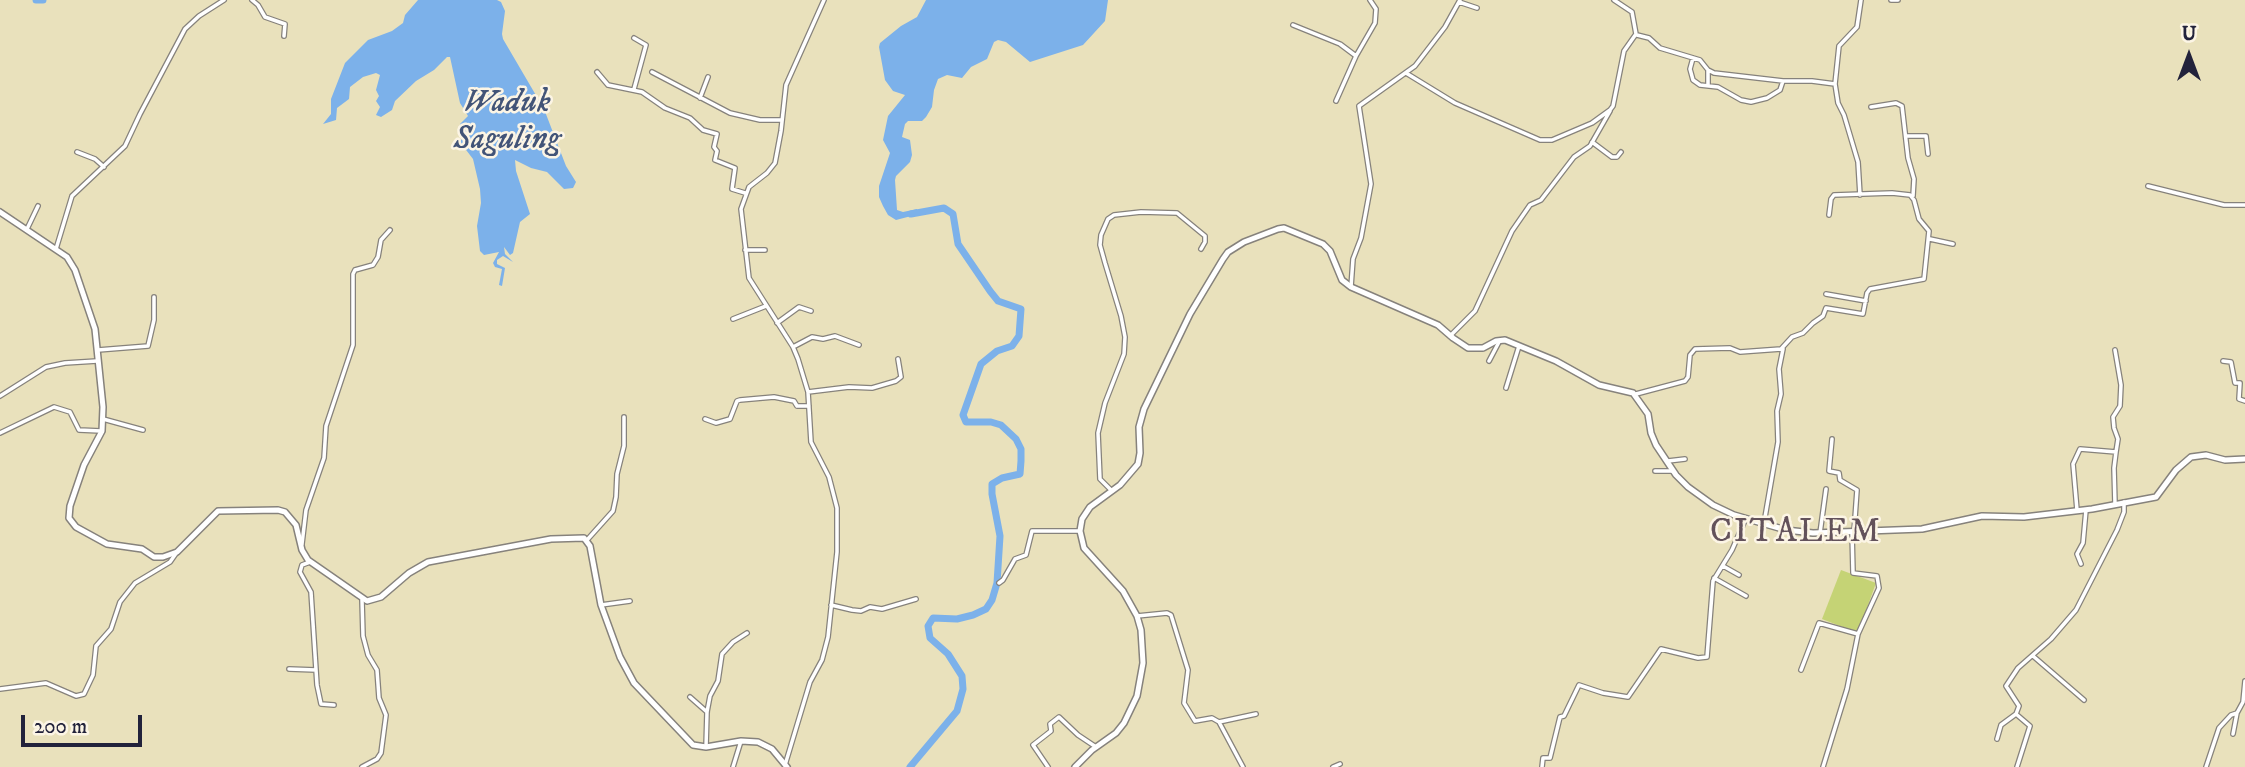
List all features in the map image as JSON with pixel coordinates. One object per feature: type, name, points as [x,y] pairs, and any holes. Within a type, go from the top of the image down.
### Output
[{"type":"main road","points":[[0,212],[67,257],[75,270],[95,329],[102,431],[80,474],[70,506],[72,523],[107,544],[142,549],[154,557],[163,557],[177,552],[218,511],[266,509],[285,512],[299,531],[302,550],[310,562],[362,600],[373,601],[428,562],[551,539],[580,537],[587,540],[601,605],[620,657],[634,683],[690,742],[698,747],[741,741],[762,743],[772,749],[786,766]]},
{"type":"main road","points":[[1075,767],[1091,743],[1120,728],[1137,696],[1143,663],[1141,630],[1137,616],[1118,584],[1084,548],[1080,531],[1086,511],[1112,491],[1138,464],[1139,427],[1144,409],[1190,314],[1228,252],[1260,234],[1284,228],[1323,244],[1330,251],[1342,280],[1351,287],[1438,325],[1472,349],[1483,348],[1500,340],[1564,364],[1599,385],[1625,389],[1636,394],[1648,414],[1653,439],[1673,471],[1693,492],[1713,505],[1786,530],[1820,533],[1935,528],[1982,516],[2024,517],[2086,510],[2156,497],[2176,470],[2191,457],[2206,455],[2225,460],[2245,459]]},
{"type":"street","points":[[56,249],[71,198],[125,146],[185,29],[224,0]]},
{"type":"street","points":[[252,0],[265,17],[285,24],[284,36]]},
{"type":"street","points":[[786,766],[810,682],[824,654],[836,552],[837,508],[829,477],[811,442],[808,392],[793,346],[749,278],[741,209],[745,193],[774,165],[786,85],[824,0]]},
{"type":"street","points":[[1336,101],[1356,56],[1375,23],[1376,9],[1370,0]]},
{"type":"street","points":[[1450,336],[1472,315],[1481,302],[1512,231],[1530,205],[1541,200],[1574,157],[1586,151],[1610,110],[1625,51],[1636,34],[1632,12],[1614,0]]},
{"type":"street","points":[[1860,195],[1858,162],[1846,119],[1838,103],[1835,84],[1839,46],[1857,27],[1861,0]]},
{"type":"street","points":[[1891,0],[1898,0]]},
{"type":"street","points":[[1351,287],[1353,259],[1361,238],[1371,184],[1359,106],[1406,73],[1423,56],[1446,27],[1459,1],[1477,8]]},
{"type":"street","points":[[1293,25],[1340,44],[1356,56]]},
{"type":"street","points":[[1636,34],[1649,38],[1660,48],[1701,61],[1714,73],[1835,84]]},
{"type":"street","points":[[634,38],[646,45],[634,89]]},
{"type":"street","points":[[1693,58],[1690,69],[1693,80],[1700,85],[1718,87],[1741,100],[1762,100],[1777,93],[1783,81]]},
{"type":"street","points":[[1707,86],[1708,70]]},
{"type":"street","points":[[597,72],[612,86],[634,89],[665,108],[689,117],[703,130],[717,134],[714,160],[735,167],[732,189],[745,193]]},
{"type":"street","points":[[652,72],[740,116],[782,120]]},
{"type":"street","points":[[1406,73],[1455,103],[1545,141],[1592,123],[1610,110]]},
{"type":"street","points":[[701,98],[708,76]]},
{"type":"street","points":[[1764,523],[1778,442],[1778,407],[1782,394],[1779,369],[1783,348],[1792,337],[1805,331],[1824,316],[1826,308],[1861,314],[1865,311],[1870,289],[1924,279],[1929,229],[1919,219],[1913,197],[1914,179],[1901,105],[1896,103],[1871,107]]},
{"type":"street","points":[[1906,136],[1926,136],[1928,154]]},
{"type":"street","points":[[1592,142],[1614,157],[1621,152]]},
{"type":"street","points":[[77,152],[95,159],[104,167]]},
{"type":"street","points":[[2148,186],[2224,205],[2245,205]]},
{"type":"street","points":[[1829,215],[1832,195],[1903,193],[1913,197]]},
{"type":"street","points":[[27,229],[38,206]]},
{"type":"street","points":[[1112,491],[1100,479],[1098,433],[1105,403],[1124,354],[1125,337],[1100,245],[1101,235],[1108,219],[1114,215],[1141,212],[1177,213],[1205,236],[1201,249]]},
{"type":"street","points":[[302,550],[306,510],[324,458],[326,426],[353,345],[353,274],[355,270],[373,265],[378,257],[381,240],[390,230]]},
{"type":"street","points":[[1930,239],[1953,244]]},
{"type":"street","points":[[745,250],[765,250]]},
{"type":"street","points":[[1826,294],[1866,301]]},
{"type":"street","points":[[98,350],[148,346],[154,321],[154,297]]},
{"type":"street","points":[[733,319],[765,306]]},
{"type":"street","points":[[777,323],[796,308],[811,311]]},
{"type":"street","points":[[793,346],[812,337],[823,339],[835,336],[859,345]]},
{"type":"street","points":[[1489,361],[1500,340]]},
{"type":"street","points":[[1506,388],[1519,346]]},
{"type":"street","points":[[1636,394],[1686,380],[1690,355],[1695,349],[1730,348],[1740,352],[1783,348]]},
{"type":"street","points":[[2115,350],[2121,378],[2120,406],[2113,417],[2119,439],[2114,468],[2115,504]]},
{"type":"street","points":[[808,392],[849,387],[872,388],[896,381],[901,376],[898,359]]},
{"type":"street","points":[[2223,360],[2231,362],[2235,383],[2240,383],[2239,399],[2245,401]]},
{"type":"street","points":[[0,396],[46,367],[99,361]]},
{"type":"street","points":[[705,419],[716,424],[730,419],[737,401],[740,400],[774,397],[795,401],[797,406],[809,406]]},
{"type":"street","points":[[0,433],[54,407],[73,415],[79,430],[102,431]]},
{"type":"street","points":[[587,540],[613,511],[617,474],[624,446],[624,417]]},
{"type":"street","points":[[103,419],[143,430]]},
{"type":"street","points":[[1824,767],[1847,688],[1858,634],[1877,597],[1879,581],[1877,576],[1853,573],[1857,490],[1841,481],[1839,473],[1829,471],[1832,439]]},
{"type":"street","points":[[2077,511],[2073,464],[2080,450],[2116,452]]},
{"type":"street","points":[[1666,461],[1685,459]]},
{"type":"street","points":[[1655,471],[1673,471]]},
{"type":"street","points":[[1820,533],[1826,489]]},
{"type":"street","points":[[1997,739],[2001,725],[2016,714],[2018,702],[2006,686],[2018,668],[2069,620],[2076,610],[2117,530],[2124,512],[2124,502]]},
{"type":"street","points":[[2081,564],[2077,554],[2082,547],[2086,510]]},
{"type":"street","points":[[1542,767],[1544,758],[1550,758],[1560,717],[1564,716],[1579,685],[1628,697],[1661,649],[1698,658],[1707,657],[1714,578],[1723,566],[1746,518]]},
{"type":"street","points":[[999,583],[1014,559],[1026,555],[1031,532],[1080,531]]},
{"type":"street","points":[[0,689],[46,683],[76,696],[84,694],[93,675],[96,646],[111,629],[120,603],[135,583],[166,565],[174,559],[177,552]]},
{"type":"street","points":[[310,562],[302,565],[300,572],[311,592],[321,704],[334,705]]},
{"type":"street","points":[[1723,566],[1739,575]]},
{"type":"street","points":[[1714,578],[1746,596]]},
{"type":"street","points":[[831,606],[861,611],[870,607],[882,609],[916,598]]},
{"type":"street","points":[[362,600],[363,636],[368,654],[377,670],[379,698],[386,715],[381,753],[377,759],[362,767]]},
{"type":"street","points":[[601,605],[630,601]]},
{"type":"street","points":[[1137,616],[1171,615],[1188,670],[1184,704],[1195,722],[1212,718],[1219,722],[1243,767]]},
{"type":"street","points":[[1801,670],[1819,623],[1858,634]]},
{"type":"street","points":[[706,747],[707,712],[710,696],[718,681],[722,654],[733,642],[747,633]]},
{"type":"street","points":[[2033,656],[2084,700]]},
{"type":"street","points":[[289,669],[316,670]]},
{"type":"street","points":[[2233,734],[2237,713],[2243,702],[2245,681]]},
{"type":"street","points":[[690,697],[707,712]]},
{"type":"street","points":[[2206,767],[2218,728],[2231,715],[2237,713]]},
{"type":"street","points":[[1219,722],[1256,714]]},
{"type":"street","points":[[2016,714],[2030,726],[2017,767]]},
{"type":"street","points":[[1048,767],[1033,746],[1051,731],[1049,725],[1059,716],[1078,735],[1091,743]]},
{"type":"street","points":[[733,767],[741,741]]},
{"type":"street","points":[[1333,767],[1340,764]]},
{"type":"green space","points":[[1841,570],[1876,583],[1858,633],[1822,619]]},
{"type":"water","name":"Waduk Saguling","points":[[418,0],[501,2],[505,11],[503,39],[544,109],[566,166],[576,182],[573,188],[564,189],[547,172],[515,160],[530,214],[520,222],[513,253],[510,255],[504,247],[505,254],[513,262],[503,256],[497,260],[497,264],[505,268],[502,286],[499,285],[502,269],[495,267],[493,263],[499,252],[484,255],[480,251],[477,226],[481,203],[480,189],[473,159],[460,142],[464,135],[460,124],[468,116],[460,103],[450,57],[416,81],[395,101],[392,110],[381,117],[376,115],[380,107],[376,101],[379,96],[376,90],[380,75],[376,73],[363,77],[350,87],[349,99],[337,108],[336,120],[323,124],[331,114],[331,99],[345,63],[368,40],[392,31],[403,23],[405,15]]},
{"type":"water","points":[[926,0],[1108,0],[1105,21],[1083,45],[1030,62],[1006,42],[998,40],[994,42],[987,59],[971,67],[962,78],[947,75],[938,79],[932,107],[926,117],[922,121],[908,121],[905,124],[902,137],[910,140],[912,155],[910,162],[895,180],[897,210],[903,212],[917,209],[919,214],[896,220],[888,215],[883,206],[879,197],[879,186],[890,153],[883,140],[888,116],[905,95],[893,91],[885,80],[879,47],[880,43],[901,26],[917,17]]},
{"type":"waterway","points":[[36,0],[43,0]]},
{"type":"waterway","points":[[910,767],[957,711],[963,689],[962,676],[948,654],[930,638],[928,626],[933,618],[957,619],[973,615],[986,609],[992,600],[997,583],[1000,536],[992,484],[1002,478],[1020,474],[1021,461],[1021,449],[1016,439],[1001,425],[991,422],[966,422],[963,415],[981,364],[997,351],[1012,346],[1019,336],[1021,309],[998,301],[990,291],[958,244],[953,214],[944,208],[911,214]]},
{"type":"district","name":"CITALEM","points":[[1796,534]]}]
